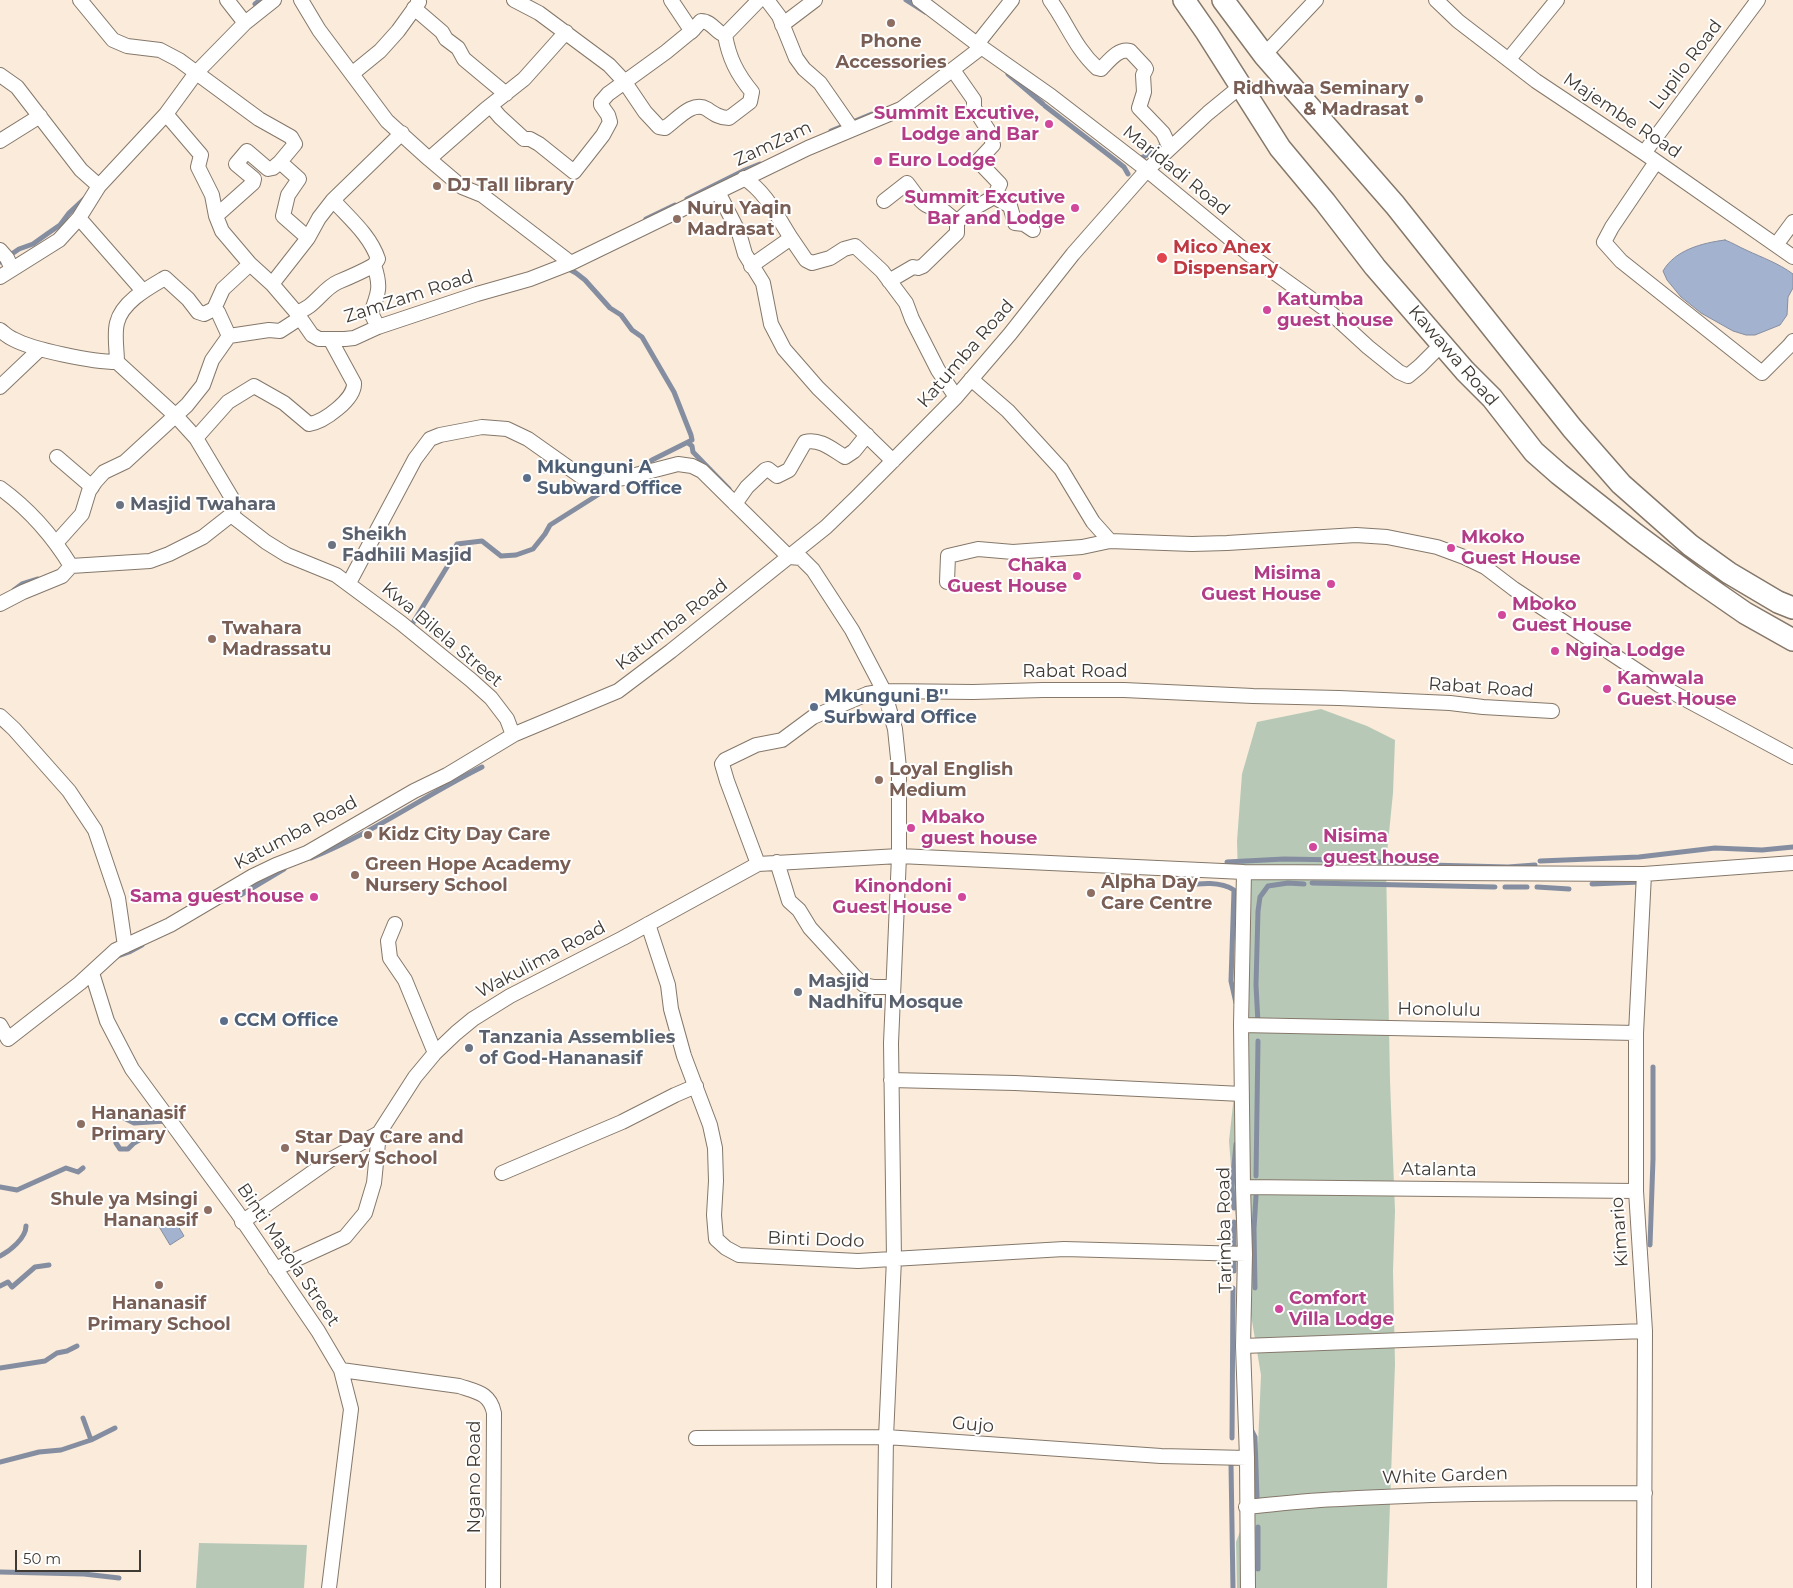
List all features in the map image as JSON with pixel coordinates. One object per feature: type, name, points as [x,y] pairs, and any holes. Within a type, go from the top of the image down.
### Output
[{"type":"main road","name":"Kawawa Road","points":[[1184,0],[1280,148],[1375,267],[1465,371],[1492,398],[1534,452],[1635,534],[1693,577],[1745,613],[1793,640]]},
{"type":"main road","points":[[1223,0],[1264,55],[1395,205],[1560,412],[1621,484],[1690,545],[1729,573],[1778,602],[1793,608]]},
{"type":"street","points":[[80,0],[113,40],[127,46],[160,50],[179,60],[259,119],[291,137],[295,144],[274,168],[268,169],[247,151],[236,164],[254,179],[253,183],[216,216]]},
{"type":"street","points":[[227,0],[245,23]]},
{"type":"street","points":[[0,277],[58,240],[79,218],[99,186],[166,114],[196,73],[245,23],[274,0]]},
{"type":"street","points":[[301,0],[319,30],[388,121],[429,160],[462,187],[482,195],[570,263]]},
{"type":"street","points":[[514,0],[539,13],[608,64],[624,81],[645,112],[659,127],[665,128],[692,107],[702,106],[723,118],[729,118],[750,102],[752,92],[733,66],[726,35]]},
{"type":"street","points":[[671,0],[689,26],[694,29]]},
{"type":"street","points":[[726,35],[759,0]]},
{"type":"street","points":[[767,0],[774,7],[796,58],[804,69],[820,82],[852,129]]},
{"type":"street","points":[[782,25],[815,0]]},
{"type":"street","name":"Maridadi Road","points":[[919,0],[1147,170],[1250,255],[1332,314],[1399,372],[1408,376],[1442,344]]},
{"type":"street","name":"ZamZam","points":[[570,263],[808,148],[901,109],[953,70],[979,46],[1012,0]]},
{"type":"street","points":[[1050,0],[1079,49],[1097,68],[1101,69],[1118,53],[1127,50],[1145,67],[1143,78],[1144,92],[1140,108],[1163,133],[1170,148]]},
{"type":"street","points":[[1264,55],[1316,0]]},
{"type":"street","name":"Majembe Road","points":[[1436,0],[1458,21],[1536,81],[1644,153],[1793,257]]},
{"type":"street","points":[[1509,59],[1557,0]]},
{"type":"street","name":"Lupilo Road","points":[[1644,153],[1758,0]]},
{"type":"street","points":[[353,73],[380,51],[398,31],[416,4],[442,32],[446,39],[458,48],[464,58],[506,94]]},
{"type":"street","points":[[492,105],[500,117],[524,139],[530,139],[539,144],[574,172],[603,136],[610,122],[601,102],[608,94],[624,81],[638,74],[694,29],[701,21],[706,21],[722,35],[726,35]]},
{"type":"street","points":[[429,160],[524,79],[566,32]]},
{"type":"street","points":[[889,282],[913,267],[923,266],[957,233],[957,222],[969,211],[994,197],[1000,184],[978,162],[993,145],[992,139],[974,108],[974,100],[953,70]]},
{"type":"street","points":[[0,75],[17,87],[81,170],[99,186]]},
{"type":"street","name":"Katumba Road","points":[[0,1025],[8,1039],[92,973],[116,950],[170,925],[253,876],[307,853],[414,791],[447,775],[513,735],[618,691],[671,651],[826,527],[893,461],[956,397],[1010,334],[1073,254],[1147,170],[1241,86]]},
{"type":"street","name":"ZamZam Road","points":[[166,114],[201,155],[198,167],[212,194],[216,216],[222,231],[250,264],[272,284],[312,335],[319,339],[354,338],[378,327],[470,296],[530,279],[570,263]]},
{"type":"street","points":[[0,141],[40,116]]},
{"type":"street","points":[[272,284],[308,238],[319,218],[333,200],[402,133]]},
{"type":"street","points":[[280,162],[299,178],[288,195],[283,216],[308,238]]},
{"type":"street","points":[[1656,162],[1604,242],[1621,261],[1762,373],[1790,346],[1793,340]]},
{"type":"street","points":[[744,178],[753,184],[765,197],[806,260],[812,263],[830,258],[844,249],[855,246],[882,271],[906,303],[938,370],[956,397]]},
{"type":"street","points":[[884,201],[907,183],[924,205],[933,209],[939,207],[957,222]]},
{"type":"street","points":[[718,192],[739,233],[742,248],[751,266],[763,283],[771,324],[784,349],[818,388],[893,461]]},
{"type":"street","points":[[994,197],[1010,206],[1015,223],[1024,224],[1033,230]]},
{"type":"street","points":[[56,543],[82,514],[89,490],[104,472],[125,462],[176,416],[203,385],[212,360],[229,336],[261,330],[280,331],[338,282],[348,279],[374,265],[378,259],[369,239],[333,200]]},
{"type":"street","points":[[79,218],[143,291]]},
{"type":"street","points":[[1776,245],[1793,222]]},
{"type":"street","points":[[751,266],[791,238]]},
{"type":"street","points":[[0,250],[7,258],[12,270]]},
{"type":"street","points":[[117,362],[116,323],[122,311],[143,291],[165,278],[188,299],[198,312],[204,314],[214,309],[223,290],[250,264]]},
{"type":"street","points":[[374,265],[380,289],[372,313],[378,327]]},
{"type":"street","points":[[214,309],[218,312],[229,336]]},
{"type":"street","points":[[0,330],[13,339],[40,348],[101,362],[117,362],[176,416],[196,438],[236,505],[231,515],[204,537],[169,554],[150,561],[71,566],[62,576],[22,592],[0,604]]},
{"type":"street","points":[[196,438],[228,402],[254,386],[284,403],[309,424],[315,423],[349,399],[354,390],[354,383],[330,339]]},
{"type":"street","points":[[0,387],[40,348]]},
{"type":"street","points":[[971,379],[1008,411],[1061,469],[1093,522],[1110,541]]},
{"type":"street","points":[[348,583],[403,480],[423,447],[430,439],[440,435],[482,427],[508,429],[528,439],[586,480],[601,481],[624,478],[678,464],[692,466],[702,471],[716,483],[788,557],[801,558],[814,570],[838,607],[884,691],[895,729],[899,768],[899,856],[891,1080],[894,1259],[886,1437],[884,1588]]},
{"type":"street","points":[[735,504],[746,487],[765,470],[768,469],[777,476],[786,472],[805,442],[811,441],[831,447],[845,457],[854,451],[867,435]]},
{"type":"street","points":[[56,457],[92,487]]},
{"type":"street","points":[[0,488],[21,503],[56,543],[71,566]]},
{"type":"street","name":"Kwa Bilela Street","points":[[231,515],[266,542],[288,555],[336,575],[434,648],[483,690],[507,719],[513,735]]},
{"type":"street","points":[[948,582],[948,556],[983,548],[1009,552],[1070,548],[1110,541],[1219,544],[1356,535],[1395,539],[1437,547],[1484,567],[1659,685],[1793,757]]},
{"type":"street","name":"Rabat Road","points":[[758,864],[726,781],[722,764],[725,760],[756,745],[782,740],[813,717],[868,694],[884,691],[1124,690],[1450,703],[1552,711]]},
{"type":"street","points":[[0,716],[69,791],[95,830],[118,898],[125,946]]},
{"type":"street","points":[[758,864],[899,856],[1244,872],[1644,874],[1793,863]]},
{"type":"street","points":[[777,862],[788,901],[799,910],[810,928],[854,976],[864,985],[893,987]]},
{"type":"street","name":"Wakulima Road","points":[[242,1222],[330,1160],[378,1133],[415,1077],[435,1053],[456,1033],[493,1006],[758,864]]},
{"type":"street","name":"Tarimba Road","points":[[1244,872],[1241,1025],[1245,1254],[1243,1346],[1247,1458],[1248,1588]]},
{"type":"street","name":"Kimario","points":[[1644,874],[1636,1033],[1636,1191],[1645,1331],[1644,1588]]},
{"type":"street","points":[[395,924],[388,941],[390,958],[406,980],[435,1053]]},
{"type":"street","name":"Binti Dodo","points":[[648,924],[668,985],[671,1009],[684,1056],[710,1125],[715,1148],[714,1215],[716,1239],[726,1248],[739,1255],[858,1261],[1064,1249],[1245,1254]]},
{"type":"street","name":"Binti Matola Street","points":[[92,973],[107,1021],[132,1069],[192,1150],[275,1269],[318,1331],[341,1370],[351,1409],[329,1588]]},
{"type":"street","name":"Honolulu","points":[[1241,1025],[1636,1033]]},
{"type":"street","points":[[891,1080],[1015,1083],[1242,1094]]},
{"type":"street","points":[[502,1173],[622,1122],[696,1086]]},
{"type":"street","name":"Wakulima Road","points":[[275,1269],[345,1237],[366,1212],[374,1183],[378,1133]]},
{"type":"street","name":"Atalanta","points":[[1243,1187],[1636,1191]]},
{"type":"street","points":[[1243,1346],[1645,1331]]},
{"type":"street","name":"Ngano Road","points":[[341,1370],[459,1386],[477,1392],[486,1397],[492,1404],[494,1413],[493,1588]]},
{"type":"street","name":"Gujo","points":[[696,1438],[886,1437],[1161,1456],[1247,1458]]},
{"type":"street","name":"White Garden","points":[[1246,1507],[1340,1499],[1432,1495],[1645,1493]]},
{"type":"green space","points":[[1321,709],[1367,726],[1395,740],[1393,793],[1386,863],[1390,1081],[1395,1211],[1393,1271],[1395,1364],[1387,1588],[1237,1588],[1236,1542],[1256,1491],[1261,1375],[1242,1268],[1229,1141],[1235,1086],[1243,1052],[1237,841],[1242,774],[1257,722]]},
{"type":"green space","points":[[199,1543],[307,1545],[304,1588],[196,1588]]},
{"type":"water","points":[[1725,240],[1793,274],[1793,288],[1788,297],[1787,315],[1780,325],[1755,335],[1746,335],[1733,331],[1701,313],[1681,297],[1667,280],[1663,271],[1668,264],[1682,253],[1707,243]]},
{"type":"water","points":[[172,1216],[184,1236],[170,1245],[158,1225]]},
{"type":"waterway","points":[[255,4],[260,0]]},
{"type":"waterway","points":[[906,0],[925,12]]},
{"type":"waterway","points":[[1008,74],[1043,104]]},
{"type":"waterway","points":[[1045,106],[1124,167],[1128,174]]},
{"type":"waterway","points":[[831,131],[872,114]]},
{"type":"waterway","points":[[1137,157],[1140,159],[1166,143]]},
{"type":"waterway","points":[[687,199],[760,164]]},
{"type":"waterway","points":[[0,262],[19,249],[33,244],[60,225],[69,213],[84,199]]},
{"type":"waterway","points":[[646,219],[675,205]]},
{"type":"waterway","points":[[567,268],[585,280],[610,308],[621,315],[632,330],[642,337],[674,392],[691,435],[692,440],[652,460],[637,470]]},
{"type":"waterway","points":[[688,443],[692,446],[693,452],[729,489]]},
{"type":"waterway","points":[[411,626],[447,567],[457,544],[482,541],[501,556],[516,555],[533,549],[550,525],[615,484]]},
{"type":"waterway","points":[[14,590],[22,584],[38,579]]},
{"type":"waterway","points":[[311,858],[355,838],[482,767]]},
{"type":"waterway","points":[[1540,861],[1639,857],[1715,848],[1762,850],[1793,847]]},
{"type":"waterway","points":[[1227,862],[1284,859],[1342,860]]},
{"type":"waterway","points":[[1349,860],[1381,862]]},
{"type":"waterway","points":[[1389,864],[1508,867],[1535,865]]},
{"type":"waterway","points":[[232,900],[284,869]]},
{"type":"waterway","points":[[1592,884],[1640,882]]},
{"type":"waterway","points":[[1258,1023],[1256,985],[1260,897],[1268,886],[1288,883],[1304,884]]},
{"type":"waterway","points":[[1312,883],[1495,887]]},
{"type":"waterway","points":[[1179,886],[1214,884],[1234,890],[1231,981],[1236,1003]]},
{"type":"waterway","points":[[1505,887],[1527,887]]},
{"type":"waterway","points":[[1537,887],[1569,889]]},
{"type":"waterway","points":[[118,956],[142,945]]},
{"type":"waterway","points":[[1256,1176],[1258,1041]]},
{"type":"waterway","points":[[1650,1245],[1653,1159],[1653,1067]]},
{"type":"waterway","points":[[120,1116],[134,1123],[167,1121]]},
{"type":"waterway","points":[[116,1143],[120,1149],[128,1149],[143,1138]]},
{"type":"waterway","points":[[1234,1208],[1232,1187],[1236,1144]]},
{"type":"waterway","points":[[0,1187],[17,1190],[66,1168],[78,1172],[83,1168]]},
{"type":"waterway","points":[[1255,1288],[1254,1229],[1256,1196]]},
{"type":"waterway","points":[[1234,1222],[1234,1271]]},
{"type":"waterway","points":[[0,1256],[13,1247],[20,1239],[26,1226]]},
{"type":"waterway","points":[[0,1286],[8,1282],[12,1287],[35,1267],[49,1265]]},
{"type":"waterway","points":[[1232,1438],[1233,1288]]},
{"type":"waterway","points":[[0,1368],[45,1361],[57,1353],[77,1346]]},
{"type":"waterway","points":[[83,1418],[91,1440]]},
{"type":"waterway","points":[[1250,1427],[1255,1437],[1257,1498]]},
{"type":"waterway","points":[[0,1462],[39,1452],[61,1450],[91,1440],[115,1428]]},
{"type":"waterway","points":[[1231,1464],[1233,1588]]},
{"type":"waterway","points":[[1258,1527],[1258,1569]]},
{"type":"waterway","points":[[0,1572],[84,1574],[119,1578]]},
{"type":"place","name":"Phone Accessories","points":[[891,23]]},
{"type":"place","name":"Ridhwaa Seminary & Madrasat","points":[[1419,99]]},
{"type":"place","name":"Summit Excutive, Lodge and Bar","points":[[1049,124]]},
{"type":"place","name":"Euro Lodge","points":[[878,161]]},
{"type":"place","name":"DJ Tall library","points":[[437,186]]},
{"type":"place","name":"Summit Excutive Bar and Lodge","points":[[1075,208]]},
{"type":"place","name":"Nuru Yaqin Madrasat","points":[[677,219]]},
{"type":"place","name":"Mico Anex Dispensary","points":[[1162,258]]},
{"type":"place","name":"Katumba guest house","points":[[1267,310]]},
{"type":"place","name":"Mkunguni A Subward Office","points":[[527,478]]},
{"type":"place","name":"Masjid Twahara","points":[[120,505]]},
{"type":"place","name":"Sheikh Fadhili Masjid","points":[[332,545]]},
{"type":"place","name":"Mkoko Guest House","points":[[1451,548]]},
{"type":"place","name":"Chaka Guest House","points":[[1077,576]]},
{"type":"place","name":"Misima Guest House","points":[[1331,584]]},
{"type":"place","name":"Mboko Guest House","points":[[1502,615]]},
{"type":"place","name":"Twahara Madrassatu","points":[[212,639]]},
{"type":"place","name":"Ngina Lodge","points":[[1555,651]]},
{"type":"place","name":"Kamwala Guest House","points":[[1607,689]]},
{"type":"place","name":"Mkunguni B'' Surbward Office","points":[[814,707]]},
{"type":"place","name":"Loyal English Medium","points":[[879,780]]},
{"type":"place","name":"Mbako guest house","points":[[911,828]]},
{"type":"place","name":"Kidz City Day Care","points":[[368,835]]},
{"type":"place","name":"Nisima guest house","points":[[1313,847]]},
{"type":"place","name":"Green Hope Academy Nursery School","points":[[355,875]]},
{"type":"place","name":"Alpha Day Care Centre","points":[[1091,893]]},
{"type":"place","name":"Sama guest house","points":[[314,897]]},
{"type":"place","name":"Kinondoni Guest House","points":[[962,897]]},
{"type":"place","name":"Masjid Nadhifu Mosque","points":[[798,992]]},
{"type":"place","name":"CCM Office","points":[[224,1021]]},
{"type":"place","name":"Tanzania Assemblies of God-Hananasif","points":[[469,1048]]},
{"type":"place","name":"Hananasif Primary","points":[[81,1124]]},
{"type":"place","name":"Star Day Care and Nursery School","points":[[285,1148]]},
{"type":"place","name":"Shule ya Msingi Hananasif","points":[[208,1210]]},
{"type":"place","name":"Hananasif Primary School","points":[[159,1285]]},
{"type":"place","name":"Comfort Villa Lodge","points":[[1279,1309]]}]
